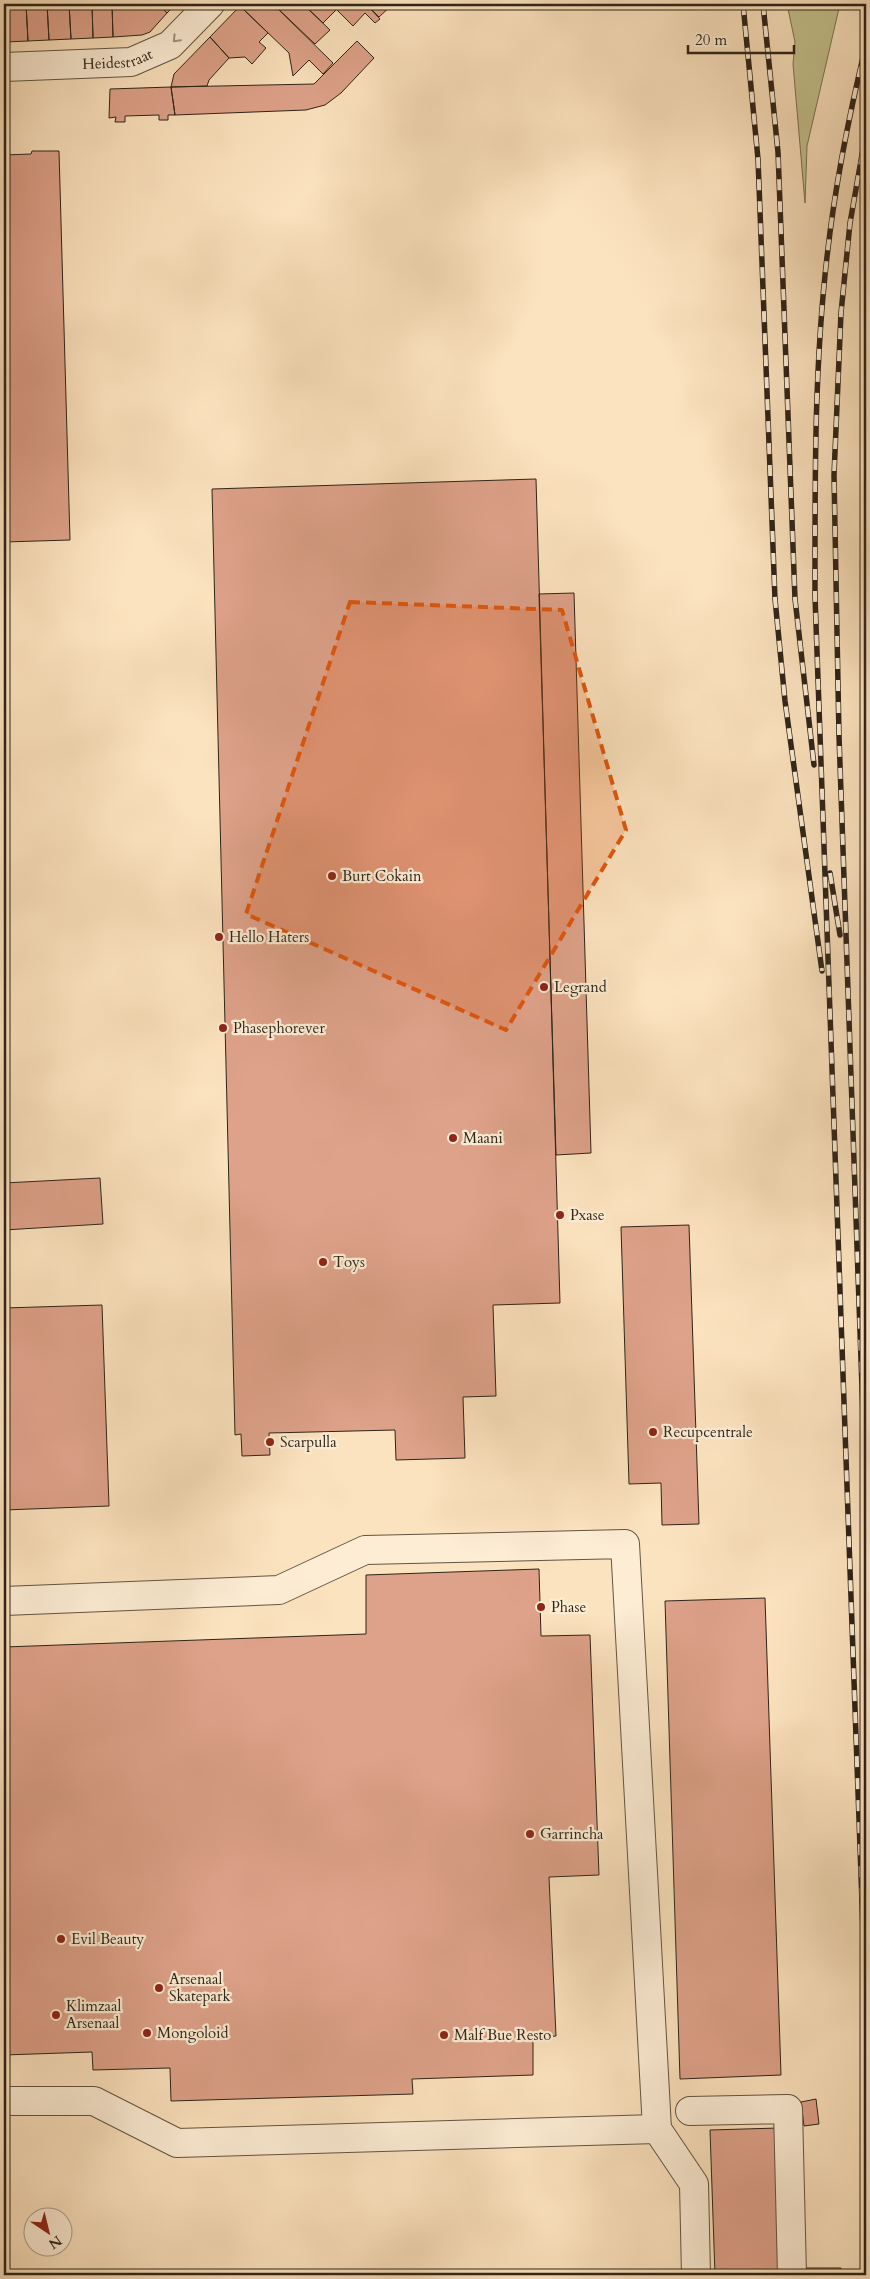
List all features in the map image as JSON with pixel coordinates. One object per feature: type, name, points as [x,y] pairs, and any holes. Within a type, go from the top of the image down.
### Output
[{"type":"street","name":"Heidestraat","points":[[4,67],[131,62],[170,45],[210,4]]},
{"type":"street","points":[[4,1601],[279,1590],[365,1550],[625,1544],[657,2130],[694,2184],[696,2275]]},
{"type":"street","points":[[4,2101],[94,2101],[177,2142],[657,2130]]},
{"type":"street","points":[[690,2112],[788,2109],[792,2275]]},
{"type":"highlighted area","points":[[350,602],[562,610],[626,830],[506,1030],[246,914]]},
{"type":"shaded area","points":[[787,4],[840,4],[807,146],[805,203],[793,64],[795,42]]},
{"type":"building","points":[[4,4],[26,4],[28,41],[5,42]]},
{"type":"building","points":[[26,4],[47,4],[49,40],[28,41]]},
{"type":"building","points":[[47,4],[69,4],[71,39],[49,40]]},
{"type":"building","points":[[69,4],[92,4],[93,38],[71,39]]},
{"type":"building","points":[[92,4],[112,4],[113,37],[93,38]]},
{"type":"building","points":[[112,4],[158,4],[167,13],[150,32],[142,35],[113,37]]},
{"type":"building","points":[[158,4],[176,4],[167,13]]},
{"type":"building","points":[[242,4],[273,4],[333,63],[323,74],[309,60],[293,76],[289,53],[240,6]]},
{"type":"building","points":[[273,4],[303,4],[330,30],[315,44]]},
{"type":"building","points":[[303,4],[331,4],[337,9],[323,23]]},
{"type":"building","points":[[331,4],[366,4],[380,19],[375,23],[365,13],[353,26]]},
{"type":"building","points":[[370,4],[393,4],[379,17],[368,6]]},
{"type":"building","points":[[240,6],[268,33],[259,42],[266,48],[252,64],[245,57],[229,58],[210,37]]},
{"type":"building","points":[[210,37],[229,58],[209,80],[207,86],[171,87],[174,74]]},
{"type":"building","points":[[357,41],[374,58],[341,93],[325,105],[306,110],[175,115],[171,87],[314,84]]},
{"type":"building","points":[[171,87],[175,115],[168,115],[168,120],[159,120],[159,115],[125,116],[125,122],[115,122],[116,117],[109,118],[110,89]]},
{"type":"building","points":[[32,151],[59,151],[70,540],[4,542],[4,155],[31,154]]},
{"type":"building","points":[[536,479],[560,1303],[493,1305],[496,1396],[463,1397],[465,1458],[396,1460],[395,1430],[269,1433],[270,1455],[242,1456],[241,1434],[235,1435],[212,489]]},
{"type":"building","points":[[574,593],[591,1153],[556,1155],[539,594]]},
{"type":"building","points":[[100,1178],[103,1224],[4,1230],[4,1183]]},
{"type":"building","points":[[689,1225],[699,1524],[662,1525],[661,1483],[629,1484],[621,1227]]},
{"type":"building","points":[[102,1305],[109,1506],[4,1510],[4,1308]]},
{"type":"building","points":[[539,1569],[541,1636],[590,1635],[599,1875],[549,1877],[556,2036],[533,2038],[533,2075],[412,2079],[413,2094],[171,2101],[170,2068],[93,2070],[92,2052],[4,2055],[4,1647],[366,1634],[366,1575]]},
{"type":"building","points":[[765,1598],[781,2075],[680,2079],[665,1601]]},
{"type":"building","points":[[816,2099],[819,2124],[804,2126],[801,2102]]},
{"type":"building","points":[[778,2128],[783,2275],[715,2275],[710,2130]]},
{"type":"building","points":[[800,2268],[841,2268],[841,2275],[801,2275]]},
{"type":"railway","points":[[743,4],[758,159],[775,599],[785,701],[822,971]]},
{"type":"railway","points":[[763,4],[778,152],[795,599],[814,765]]},
{"type":"railway","points":[[866,45],[838,177],[823,299],[817,384],[815,554],[866,2014]]},
{"type":"railway","points":[[866,132],[850,223],[841,313],[834,475],[839,736],[866,1501]]},
{"type":"railway","points":[[830,873],[840,935]]},
{"type":"place","name":"Burt Cokain","points":[[332,876]]},
{"type":"place","name":"Hello Haters","points":[[219,937]]},
{"type":"place","name":"Legrand","points":[[544,987]]},
{"type":"place","name":"Phasephorever","points":[[223,1028]]},
{"type":"place","name":"Maani","points":[[453,1138]]},
{"type":"place","name":"Pxase","points":[[560,1215]]},
{"type":"place","name":"Toys","points":[[323,1262]]},
{"type":"place","name":"Recupcentrale","points":[[653,1432]]},
{"type":"place","name":"Scarpulla","points":[[270,1442]]},
{"type":"place","name":"Phase","points":[[541,1607]]},
{"type":"place","name":"Garrincha","points":[[530,1834]]},
{"type":"place","name":"Evil Beauty","points":[[61,1939]]},
{"type":"place","name":"Arsenaal Skatepark","points":[[159,1988]]},
{"type":"place","name":"Klimzaal Arsenaal","points":[[56,2015]]},
{"type":"place","name":"Mongoloid","points":[[147,2033]]},
{"type":"place","name":"Malf Bue Resto","points":[[444,2035]]}]
